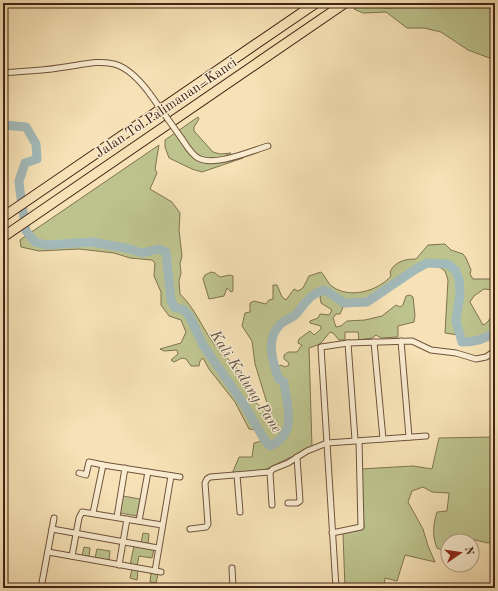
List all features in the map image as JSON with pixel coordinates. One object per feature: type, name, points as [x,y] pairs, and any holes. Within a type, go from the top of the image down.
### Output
[{"type":"highway","name":"Jalan Tol Palimanan–Kanci","points":[[3,217],[316,3]]},
{"type":"highway","name":"Jalan Tol Palimanan–Kanci","points":[[3,236],[345,3]]},
{"type":"street","points":[[3,73],[40,71],[102,61],[123,66],[135,76],[150,94],[182,139],[198,157],[207,160],[229,158],[268,146]]},
{"type":"street","points":[[401,341],[409,437]]},
{"type":"street","points":[[336,588],[321,349],[324,345],[412,341],[431,350],[456,353],[476,359],[486,357],[495,351]]},
{"type":"street","points":[[374,342],[383,439]]},
{"type":"street","points":[[332,533],[361,527],[357,441],[348,343]]},
{"type":"street","points":[[190,529],[206,527],[208,524],[205,483],[207,479],[214,476],[270,472],[275,467],[327,443],[426,436]]},
{"type":"street","points":[[288,503],[297,503],[300,501],[297,457]]},
{"type":"street","points":[[79,473],[86,475],[89,462],[180,477]]},
{"type":"street","points":[[93,513],[103,465]]},
{"type":"street","points":[[116,517],[125,468]]},
{"type":"street","points":[[139,521],[148,472]]},
{"type":"street","points":[[270,472],[272,505]]},
{"type":"street","points":[[237,475],[240,512]]},
{"type":"street","points":[[154,571],[171,476]]},
{"type":"street","points":[[72,556],[82,512],[162,525]]},
{"type":"street","points":[[41,588],[54,518]]},
{"type":"street","points":[[120,565],[127,519]]},
{"type":"street","points":[[52,529],[158,548]]},
{"type":"street","points":[[48,552],[161,572]]},
{"type":"street","points":[[232,568],[233,588]]},
{"type":"green space","points":[[364,3],[379,3],[379,7],[390,8],[398,7],[406,3],[495,3],[495,60],[468,50],[441,32],[424,28],[407,28],[386,12],[363,13],[354,9]]},
{"type":"green space","points":[[198,117],[199,119],[194,127],[194,131],[213,152],[220,154],[231,153],[223,157],[243,158],[202,172],[169,158],[165,147],[165,140]]},
{"type":"green space","points":[[159,145],[155,169],[157,173],[150,189],[172,202],[180,213],[179,230],[182,256],[179,281],[180,294],[190,305],[210,339],[241,374],[252,397],[261,407],[265,407],[267,403],[255,364],[252,341],[242,326],[245,313],[250,312],[250,303],[254,301],[266,304],[269,300],[273,299],[273,285],[277,285],[282,297],[286,300],[294,289],[298,291],[303,288],[309,276],[321,272],[333,287],[340,291],[355,293],[364,292],[379,286],[391,276],[390,272],[392,268],[398,263],[408,259],[416,259],[428,245],[445,244],[451,250],[463,254],[471,270],[470,274],[473,279],[495,279],[495,290],[484,289],[474,296],[470,302],[483,325],[490,319],[495,305],[495,329],[488,335],[480,338],[463,340],[458,321],[462,294],[461,279],[458,269],[449,262],[426,262],[415,267],[366,300],[345,301],[326,288],[316,291],[308,297],[293,314],[277,324],[273,330],[270,345],[271,360],[278,381],[282,383],[287,418],[283,433],[278,439],[270,444],[245,402],[204,344],[191,316],[184,308],[175,306],[172,300],[168,250],[158,248],[142,251],[92,240],[46,243],[36,241],[30,233]]},
{"type":"green space","points":[[27,235],[34,244],[46,247],[92,244],[130,251],[142,255],[158,251],[165,253],[169,300],[172,309],[182,311],[188,318],[201,346],[242,404],[256,430],[249,429],[235,402],[209,369],[203,358],[200,361],[199,366],[191,366],[186,359],[182,358],[174,362],[171,360],[178,354],[177,350],[164,351],[160,349],[181,343],[186,332],[181,320],[169,316],[161,305],[161,292],[154,276],[155,263],[152,260],[130,258],[114,253],[79,249],[39,251],[21,247],[20,240]]},
{"type":"green space","points":[[438,266],[447,266],[456,278],[458,291],[455,325],[458,335],[445,333],[448,280],[445,271]]},
{"type":"green space","points":[[211,272],[220,277],[230,275],[233,276],[233,291],[231,292],[227,288],[224,296],[209,299],[203,279],[205,275]]},
{"type":"green space","points":[[325,292],[344,305],[340,314],[336,314],[333,318],[336,327],[341,326],[347,321],[365,320],[382,316],[396,305],[400,307],[403,305],[406,296],[410,295],[413,297],[415,315],[414,322],[398,326],[398,337],[381,338],[376,335],[372,338],[359,340],[358,332],[345,332],[345,340],[339,340],[333,333],[330,332],[320,344],[309,348],[312,447],[260,472],[232,474],[239,457],[252,457],[254,443],[262,441],[269,448],[278,445],[286,438],[290,431],[291,414],[286,380],[281,378],[276,368],[281,365],[285,367],[289,365],[289,363],[284,359],[284,355],[288,352],[297,352],[302,345],[298,343],[299,339],[310,331],[314,335],[321,329],[321,326],[310,323],[310,321],[318,318],[320,314],[329,315],[332,310],[321,303],[320,297]]},
{"type":"green space","points":[[495,437],[495,541],[488,543],[480,541],[480,533],[440,533],[440,549],[437,548],[434,535],[435,521],[437,512],[447,511],[449,493],[432,492],[423,487],[412,491],[408,502],[423,529],[435,562],[405,555],[397,581],[385,578],[384,588],[345,588],[343,534],[364,528],[361,469],[413,466],[432,469],[439,438]]},
{"type":"green space","points":[[123,496],[140,499],[137,516],[120,513]]},
{"type":"green space","points":[[143,533],[149,534],[148,544],[141,543]]},
{"type":"green space","points":[[134,546],[154,549],[152,558],[139,556],[137,566],[130,565]]},
{"type":"green space","points":[[84,547],[90,548],[89,557],[82,556]]},
{"type":"green space","points":[[97,549],[110,551],[109,561],[95,558]]},
{"type":"green space","points":[[132,569],[138,570],[137,580],[130,578]]},
{"type":"green space","points":[[151,573],[158,574],[156,583],[150,582]]},
{"type":"waterway","name":"Kali Kedung Pane","points":[[3,125],[26,127],[36,144],[37,159],[25,163],[19,181],[26,231],[35,242],[46,245],[92,242],[130,249],[142,253],[158,249],[166,252],[171,300],[174,307],[184,310],[190,317],[203,345],[243,403],[264,439],[270,446],[279,441],[284,434],[288,427],[289,418],[284,382],[279,379],[274,366],[271,345],[272,338],[281,324],[295,315],[316,293],[325,290],[344,303],[367,302],[427,263],[448,264],[456,271],[459,279],[460,294],[456,321],[462,342],[479,340],[495,332]]}]
